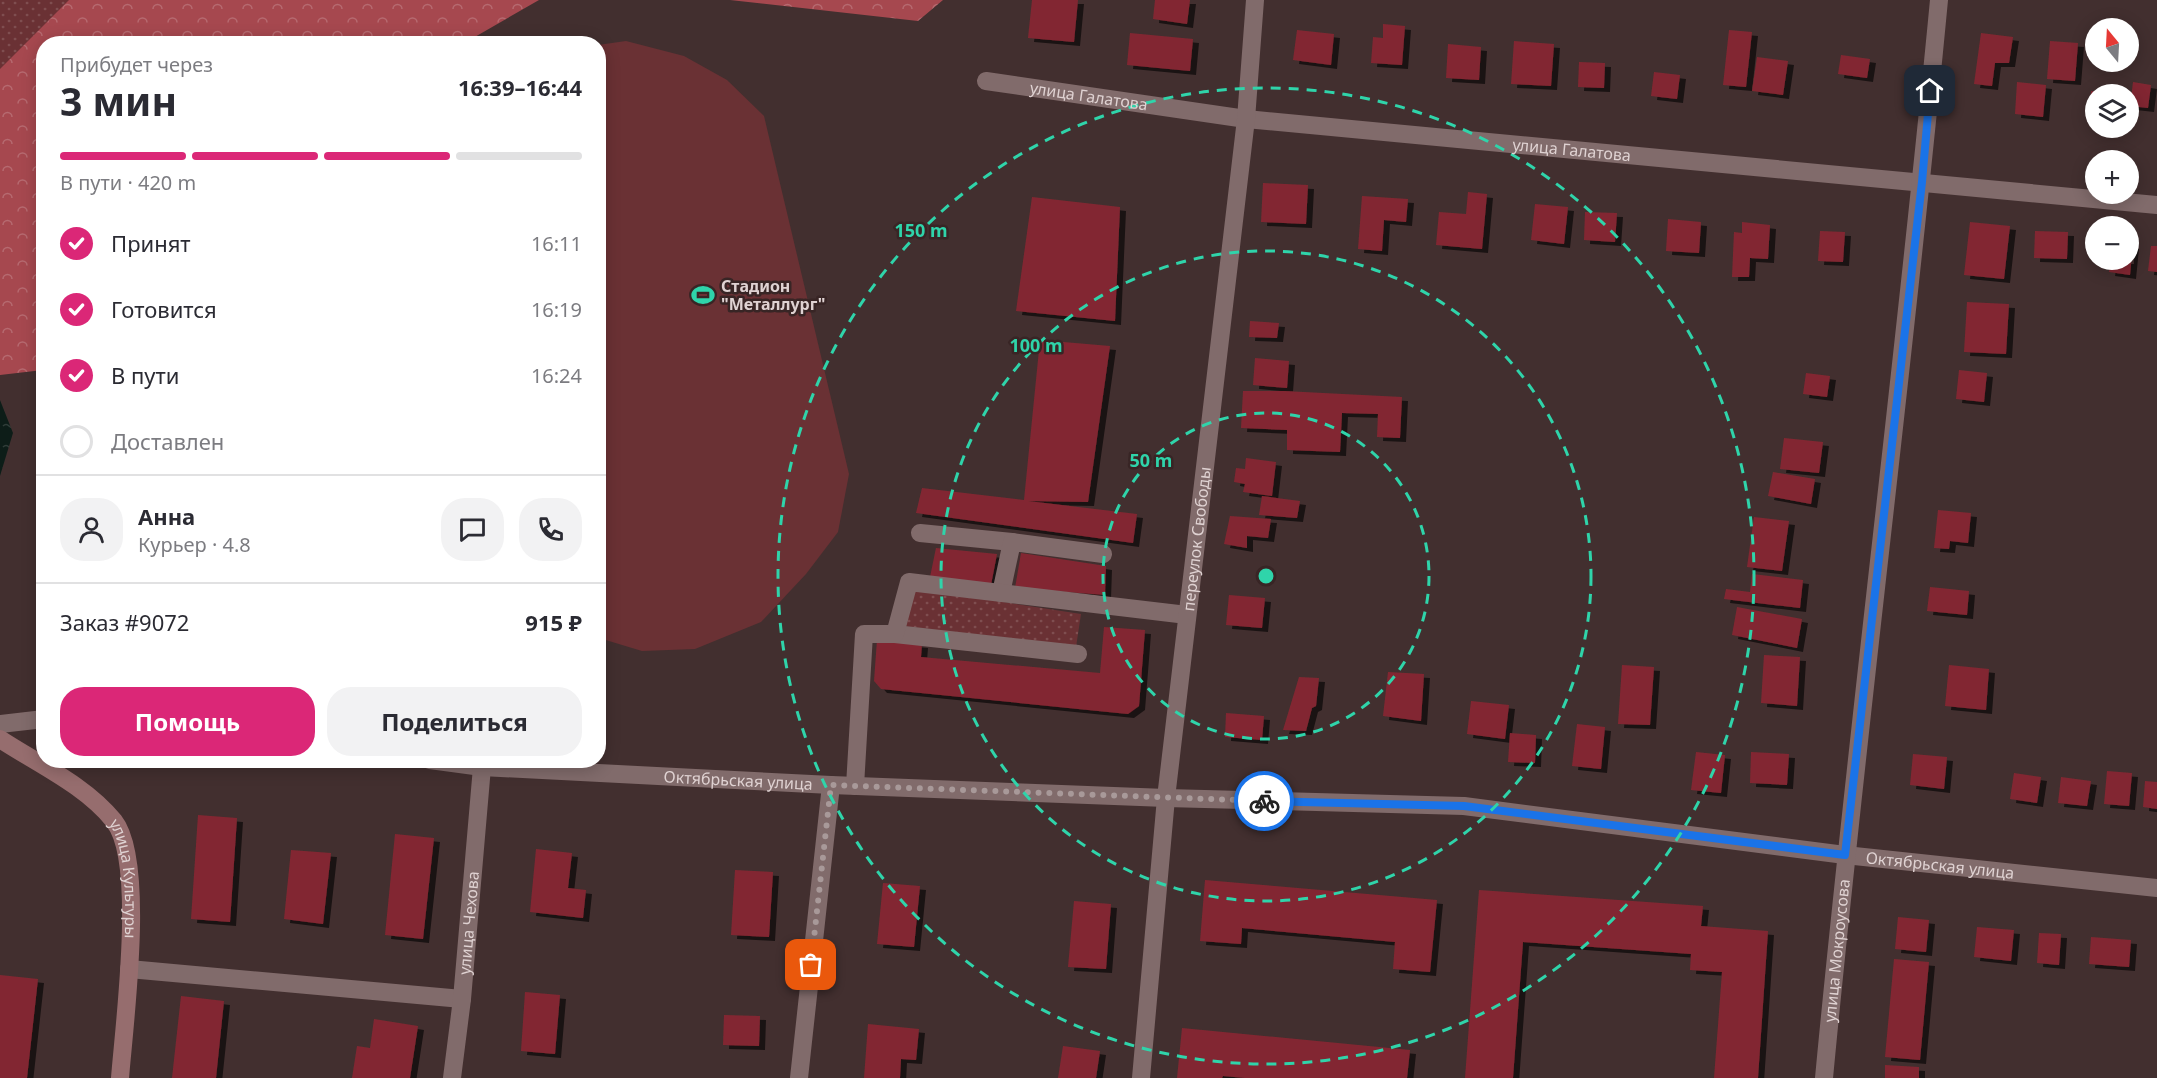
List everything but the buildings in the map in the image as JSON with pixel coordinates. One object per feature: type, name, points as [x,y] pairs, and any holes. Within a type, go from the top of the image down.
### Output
[{"type":"main road","name":"улица Культуры","points":[[0,739],[36,762]]},
{"type":"main road","name":"улица Культуры","points":[[46,768],[100,806],[116,824],[125,846],[131,881],[129,969],[120,1078]]},
{"type":"street","name":"переулок Свободы","points":[[1141,1078],[1166,798],[1246,119],[1255,0]]},
{"type":"street","name":"улица Мокроусова","points":[[1824,1078],[1845,855],[1922,182],[1939,0]]},
{"type":"street","name":"улица Галатова","points":[[986,81],[1246,119],[2157,205]]},
{"type":"street","points":[[921,532],[1103,554]]},
{"type":"street","points":[[1001,593],[1012,542]]},
{"type":"street","points":[[895,634],[909,582],[1187,615]]},
{"type":"street","points":[[855,786],[864,634],[895,634],[1078,654]]},
{"type":"street","points":[[0,724],[36,720]]},
{"type":"street","name":"улица Чехова","points":[[452,1078],[462,999],[482,768]]},
{"type":"street","name":"Октябрьская улица","points":[[501,768],[855,786],[1464,806],[1845,855],[2157,888]]},
{"type":"street","points":[[799,1078],[831,785]]},
{"type":"street","points":[[129,969],[462,999]]},
{"type":"shaded area","points":[[0,0],[69,0],[0,69]]},
{"type":"shaded area","name":"Стадион \"Металлург\"","points":[[626,41],[684,56],[727,80],[764,116],[849,474],[838,532],[806,574],[761,622],[695,649],[642,651],[606,640],[606,44]]},
{"type":"shaded area","points":[[912,588],[1081,614],[1076,647],[902,626]]},
{"type":"green space","points":[[0,0],[539,0],[476,36],[36,36],[36,371],[0,375]]},
{"type":"green space","points":[[730,0],[943,0],[918,21]]},
{"type":"water","points":[[0,400],[13,433],[0,476]]},
{"type":"way so far","points":[[811,965],[831,785],[1264,801]]},
{"type":"place","name":"Стадион \"Металлург\"","points":[[703,295]]},
{"type":"route","points":[[1264,801],[1464,806],[1845,855],[1922,182],[1930,91]]}]
